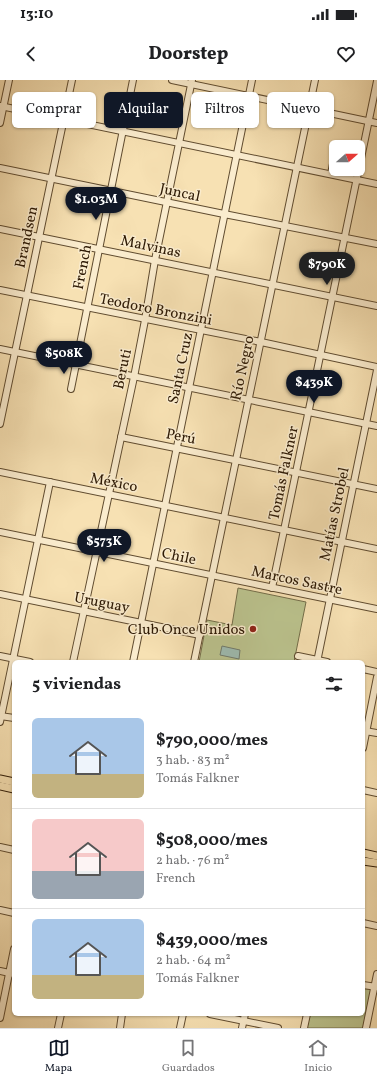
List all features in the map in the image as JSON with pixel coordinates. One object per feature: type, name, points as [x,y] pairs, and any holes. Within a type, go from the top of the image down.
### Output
[{"type":"main road","points":[[0,779],[12,782]]},
{"type":"main road","points":[[0,786],[12,789]]},
{"type":"main road","points":[[365,853],[377,856]]},
{"type":"main road","points":[[365,861],[377,864]]},
{"type":"street","points":[[0,123],[2,106],[9,80]]},
{"type":"street","name":"Brandsen","points":[[70,92],[72,80]]},
{"type":"street","name":"French","points":[[71,389],[133,80]]},
{"type":"street","points":[[172,80],[192,82],[233,92]]},
{"type":"street","name":"Santa Cruz","points":[[250,92],[252,80]]},
{"type":"street","name":"Río Negro","points":[[312,92],[315,80]]},
{"type":"street","name":"Tomás Falkner","points":[[272,588],[377,81]]},
{"type":"street","name":"Beruti","points":[[73,660],[134,377],[155,260],[192,82]]},
{"type":"street","points":[[2,106],[12,108]]},
{"type":"street","points":[[334,113],[377,123]]},
{"type":"street","points":[[96,126],[329,174]]},
{"type":"street","name":"Brandsen","points":[[0,424],[1,410],[15,352],[62,128]]},
{"type":"street","name":"Santa Cruz","points":[[133,660],[242,128]]},
{"type":"street","name":"Río Negro","points":[[194,660],[305,128]]},
{"type":"street","name":"Juncal","points":[[0,168],[377,244]]},
{"type":"street","points":[[341,176],[377,184]]},
{"type":"street","name":"Malvinas","points":[[0,229],[377,306]]},
{"type":"street","name":"Teodoro Bronzini","points":[[0,290],[377,367]]},
{"type":"street","points":[[0,349],[377,426]]},
{"type":"street","name":"Matías Strobel","points":[[317,660],[377,370]]},
{"type":"street","name":"Perú","points":[[121,437],[377,489]]},
{"type":"street","name":"México","points":[[0,472],[377,549]]},
{"type":"street","points":[[13,659],[50,482]]},
{"type":"street","name":"Chile","points":[[0,532],[212,575]]},
{"type":"street","name":"Marcos Sastre","points":[[212,575],[377,610]]},
{"type":"street","name":"Uruguay","points":[[0,594],[200,635]]},
{"type":"street","points":[[0,656],[19,660]]},
{"type":"street","points":[[298,656],[313,660]]},
{"type":"street","points":[[12,664],[0,718],[12,718]]},
{"type":"street","points":[[365,669],[377,672]]},
{"type":"street","points":[[377,678],[365,731],[377,733]]},
{"type":"street","points":[[365,790],[377,793]]},
{"type":"street","points":[[0,847],[12,850]]},
{"type":"street","points":[[0,910],[12,913]]},
{"type":"street","points":[[365,923],[377,926]]},
{"type":"street","points":[[0,971],[12,973],[0,1018]]},
{"type":"street","points":[[366,1028],[376,987],[377,974]]},
{"type":"street","points":[[365,985],[376,987]]},
{"type":"street","points":[[58,1028],[61,1016]]},
{"type":"street","points":[[120,1028],[122,1016]]},
{"type":"street","points":[[180,1028],[183,1016]]},
{"type":"street","points":[[220,1016],[278,1028]]},
{"type":"street","points":[[242,1028],[245,1016]]},
{"type":"street","points":[[304,1028],[307,1016]]},
{"type":"green space","name":"Club Once Unidos","points":[[238,588],[306,602],[294,660],[199,660],[207,620],[232,625]]},
{"type":"green space","points":[[365,987],[372,988],[364,1028],[307,1028],[310,1016],[365,1016]]},
{"type":"water","points":[[222,646],[240,650],[239,659],[220,655]]},
{"type":"place","name":"Club Once Unidos","points":[[253,629]]}]
